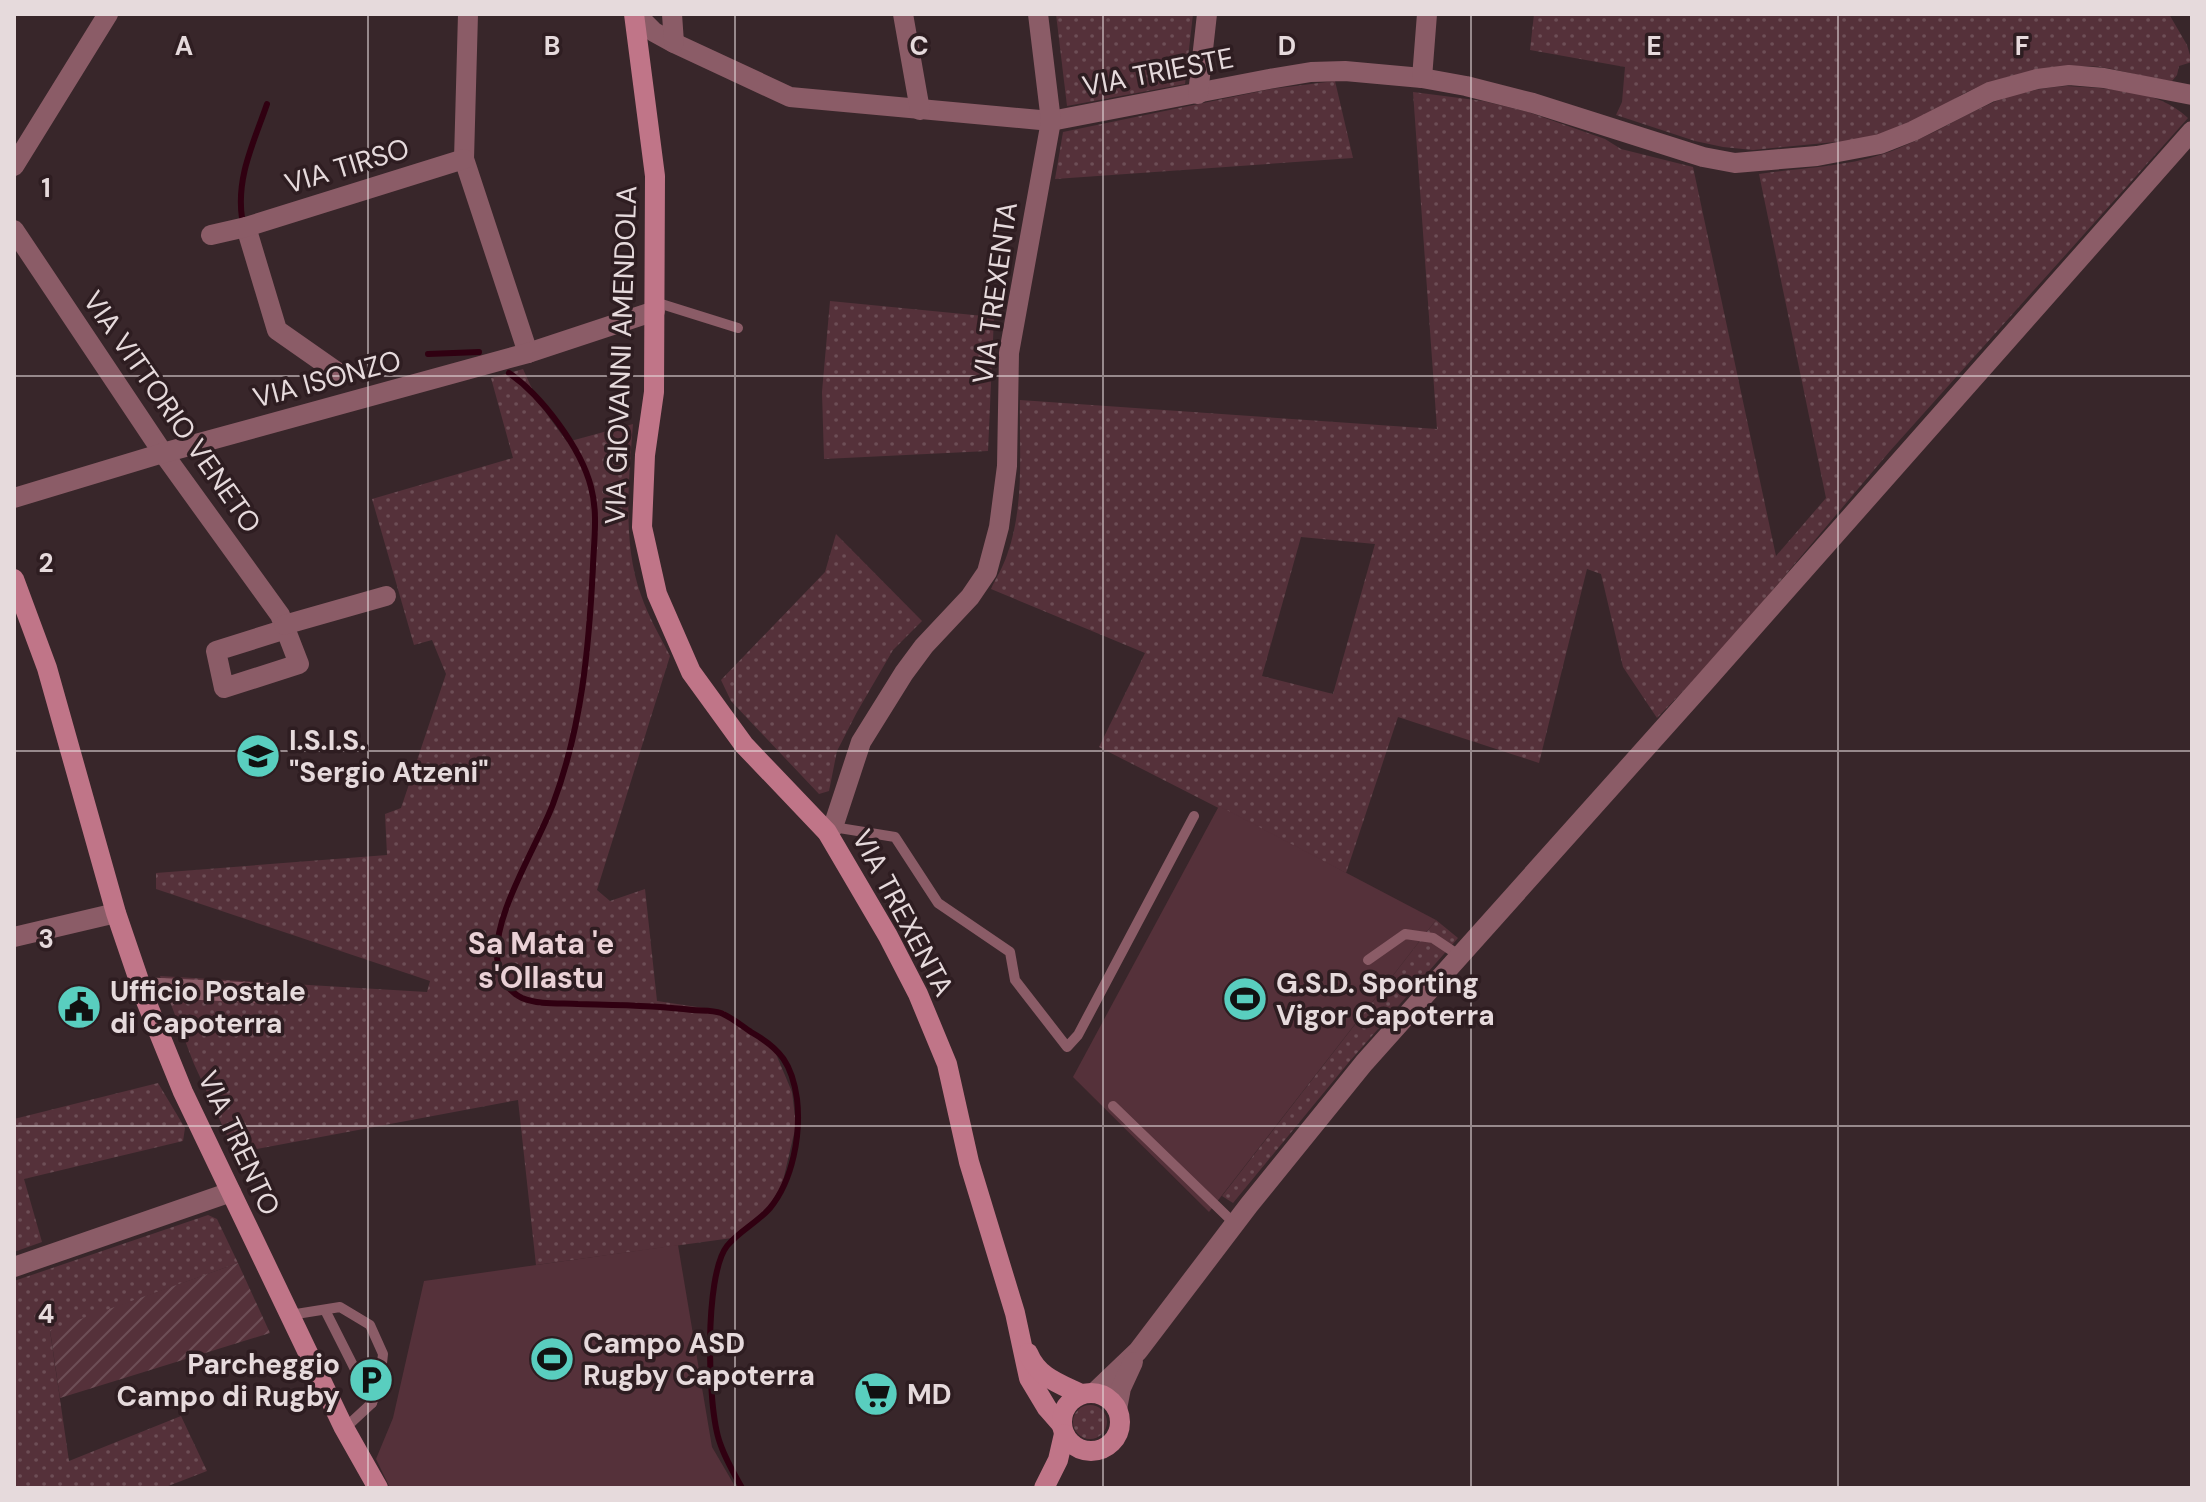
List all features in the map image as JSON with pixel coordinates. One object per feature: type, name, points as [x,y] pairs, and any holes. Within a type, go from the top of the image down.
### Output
[{"type":"street","points":[[14,166],[108,14]]},
{"type":"street","points":[[468,14],[464,159],[528,353]]},
{"type":"street","name":"VIA TRIESTE","points":[[635,14],[654,32],[674,43],[790,97],[1051,121],[1311,72],[1345,71],[1422,78],[1466,86],[1533,103],[1703,157],[1735,163],[1839,152],[1880,144],[1990,92],[2037,79],[2069,75],[2104,78],[2192,95]]},
{"type":"street","name":"VIA GIOVANNI AMENDOLA","points":[[635,14],[655,176],[654,392],[645,455],[642,527],[657,594],[691,672],[744,745],[830,829]]},
{"type":"street","points":[[672,14],[674,43]]},
{"type":"street","points":[[903,14],[920,110]]},
{"type":"street","name":"VIA TREXENTA","points":[[1023,1342],[969,1162],[947,1064],[918,994],[830,829],[861,742],[910,664],[970,597],[987,572],[999,527],[1007,466],[1009,353],[1051,121],[1038,14]]},
{"type":"street","points":[[1198,94],[1207,14]]},
{"type":"street","points":[[1422,78],[1427,14]]},
{"type":"street","points":[[1046,1488],[1058,1460],[1066,1406],[1088,1394],[1138,1351],[1364,1063],[2192,131]]},
{"type":"street","name":"VIA TIRSO","points":[[211,235],[246,227],[464,159]]},
{"type":"street","points":[[246,227],[277,330],[337,372]]},
{"type":"street","name":"VIA VITTORIO VENETO","points":[[14,230],[163,453],[280,615],[285,627],[386,596]]},
{"type":"street","name":"VIA ISONZO","points":[[14,498],[163,453],[528,353],[655,307]]},
{"type":"street","name":"VIA TRENTO","points":[[14,579],[47,668],[116,913],[141,987],[183,1092],[344,1429],[378,1488]]},
{"type":"street","points":[[14,937],[116,913]]},
{"type":"street","points":[[141,987],[280,994]]},
{"type":"street","points":[[14,1267],[231,1192]]},
{"type":"street","points":[[1023,1342],[1033,1366],[1041,1373],[1088,1394],[1109,1399],[1117,1409]]},
{"type":"street","points":[[1023,1342],[1031,1383],[1076,1448],[1088,1451],[1104,1449],[1117,1436],[1121,1388],[1138,1351]]},
{"type":"street","points":[[1046,1488],[1088,1451]]},
{"type":"lane","points":[[655,307],[738,328]]},
{"type":"lane","points":[[830,829],[895,837],[938,903],[1010,952],[1015,980],[1067,1047],[1078,1035],[1194,816]]},
{"type":"lane","points":[[1368,960],[1405,934],[1433,938],[1460,956]]},
{"type":"lane","points":[[1113,1106],[1235,1224]]},
{"type":"lane","points":[[290,1315],[340,1307],[370,1325],[383,1354],[380,1381],[372,1403],[344,1429]]},
{"type":"lane","points":[[325,1310],[372,1403]]},
{"type":"shaded area","points":[[1056,14],[1193,14],[1185,84],[1067,106]]},
{"type":"shaded area","points":[[1534,14],[2169,14],[2187,45],[2192,62],[2179,66],[2172,81],[2087,66],[2022,73],[1974,89],[1919,121],[1881,134],[1842,145],[1835,142],[1753,150],[1695,141],[1616,115],[1622,102],[1625,67],[1530,50]]},
{"type":"shaded area","points":[[1335,81],[1353,158],[1055,179],[1063,132],[1271,89]]},
{"type":"shaded area","points":[[2067,86],[2147,95],[2176,108],[2188,118],[1890,451],[1717,656],[1657,718],[1623,667],[1601,574],[1587,569],[1539,763],[1398,717],[1346,873],[1099,747],[1145,653],[991,589],[1007,555],[1016,517],[1020,478],[1020,400],[1437,429],[1413,92],[1483,101],[1528,112],[1605,139],[1621,149],[1693,167],[1776,556],[1826,498],[1759,174],[1865,159],[1911,143],[2003,99],[2030,91]],"holes":[[[1301,537],[1375,544],[1333,694],[1262,676]]]},
{"type":"shaded area","points":[[830,301],[994,317],[988,451],[824,459],[822,392]]},
{"type":"shaded area","points":[[523,369],[538,402],[567,442],[633,424],[628,510],[631,554],[644,603],[670,656],[597,890],[610,901],[645,889],[657,1001],[724,1011],[773,1047],[792,1092],[796,1125],[782,1185],[766,1211],[732,1238],[536,1265],[518,1100],[235,1153],[194,1064],[160,976],[427,992],[430,981],[156,889],[156,873],[387,855],[385,814],[401,808],[446,674],[432,640],[414,645],[372,499],[513,458],[491,378]]},
{"type":"shaded area","points":[[836,534],[922,621],[893,650],[837,751],[829,791],[819,794],[731,701],[721,680],[825,572]]},
{"type":"shaded area","name":"G.S.D. Sporting Vigor Capoterra","points":[[1219,806],[1436,920],[1209,1212],[1073,1077]]},
{"type":"shaded area","points":[[1436,920],[1458,938],[1349,1062],[1233,1203],[1222,1196]]},
{"type":"shaded area","points":[[158,1083],[185,1128],[183,1141],[24,1179],[42,1242],[14,1252],[14,1119]]},
{"type":"shaded area","points":[[208,1215],[217,1219],[238,1263],[50,1331],[69,1461],[181,1416],[207,1471],[163,1488],[14,1488],[14,1281]]},
{"type":"shaded area","name":"Campo ASD Rugby Capoterra","points":[[678,1245],[712,1447],[736,1488],[390,1488],[376,1459],[393,1418],[424,1281]]},
{"type":"shaded area","points":[[238,1263],[270,1333],[60,1398],[50,1330]]},
{"type":"shaded area","points":[[1090,1405],[1102,1410],[1107,1422],[1102,1434],[1090,1439],[1078,1434],[1073,1422],[1078,1410]]},
{"type":"waterway","points":[[242,218],[244,174],[267,104]]},
{"type":"waterway","points":[[428,354],[479,352]]},
{"type":"waterway","points":[[509,373],[547,409],[579,456],[591,487],[595,526],[589,627],[571,746],[553,804],[507,905],[497,946],[501,974],[513,992],[535,1002],[649,1006],[721,1013],[777,1051],[788,1067],[795,1087],[798,1113],[790,1170],[770,1208],[727,1246],[714,1284],[710,1342],[712,1402],[720,1443],[742,1488]]},
{"type":"place","name":"I.S.I.S. \"Sergio Atzeni\"","points":[[258,756]]},
{"type":"place","name":"G.S.D. Sporting Vigor Capoterra","points":[[1245,999]]},
{"type":"place","name":"Ufficio Postale di Capoterra","points":[[79,1007]]},
{"type":"place","name":"Campo ASD Rugby Capoterra","points":[[552,1359]]},
{"type":"place","name":"Parcheggio Campo di Rugby","points":[[371,1380]]},
{"type":"place","name":"MD","points":[[876,1394]]},
{"type":"district","name":"Sa Mata 'e s'Ollastu","points":[[541,960]]}]
